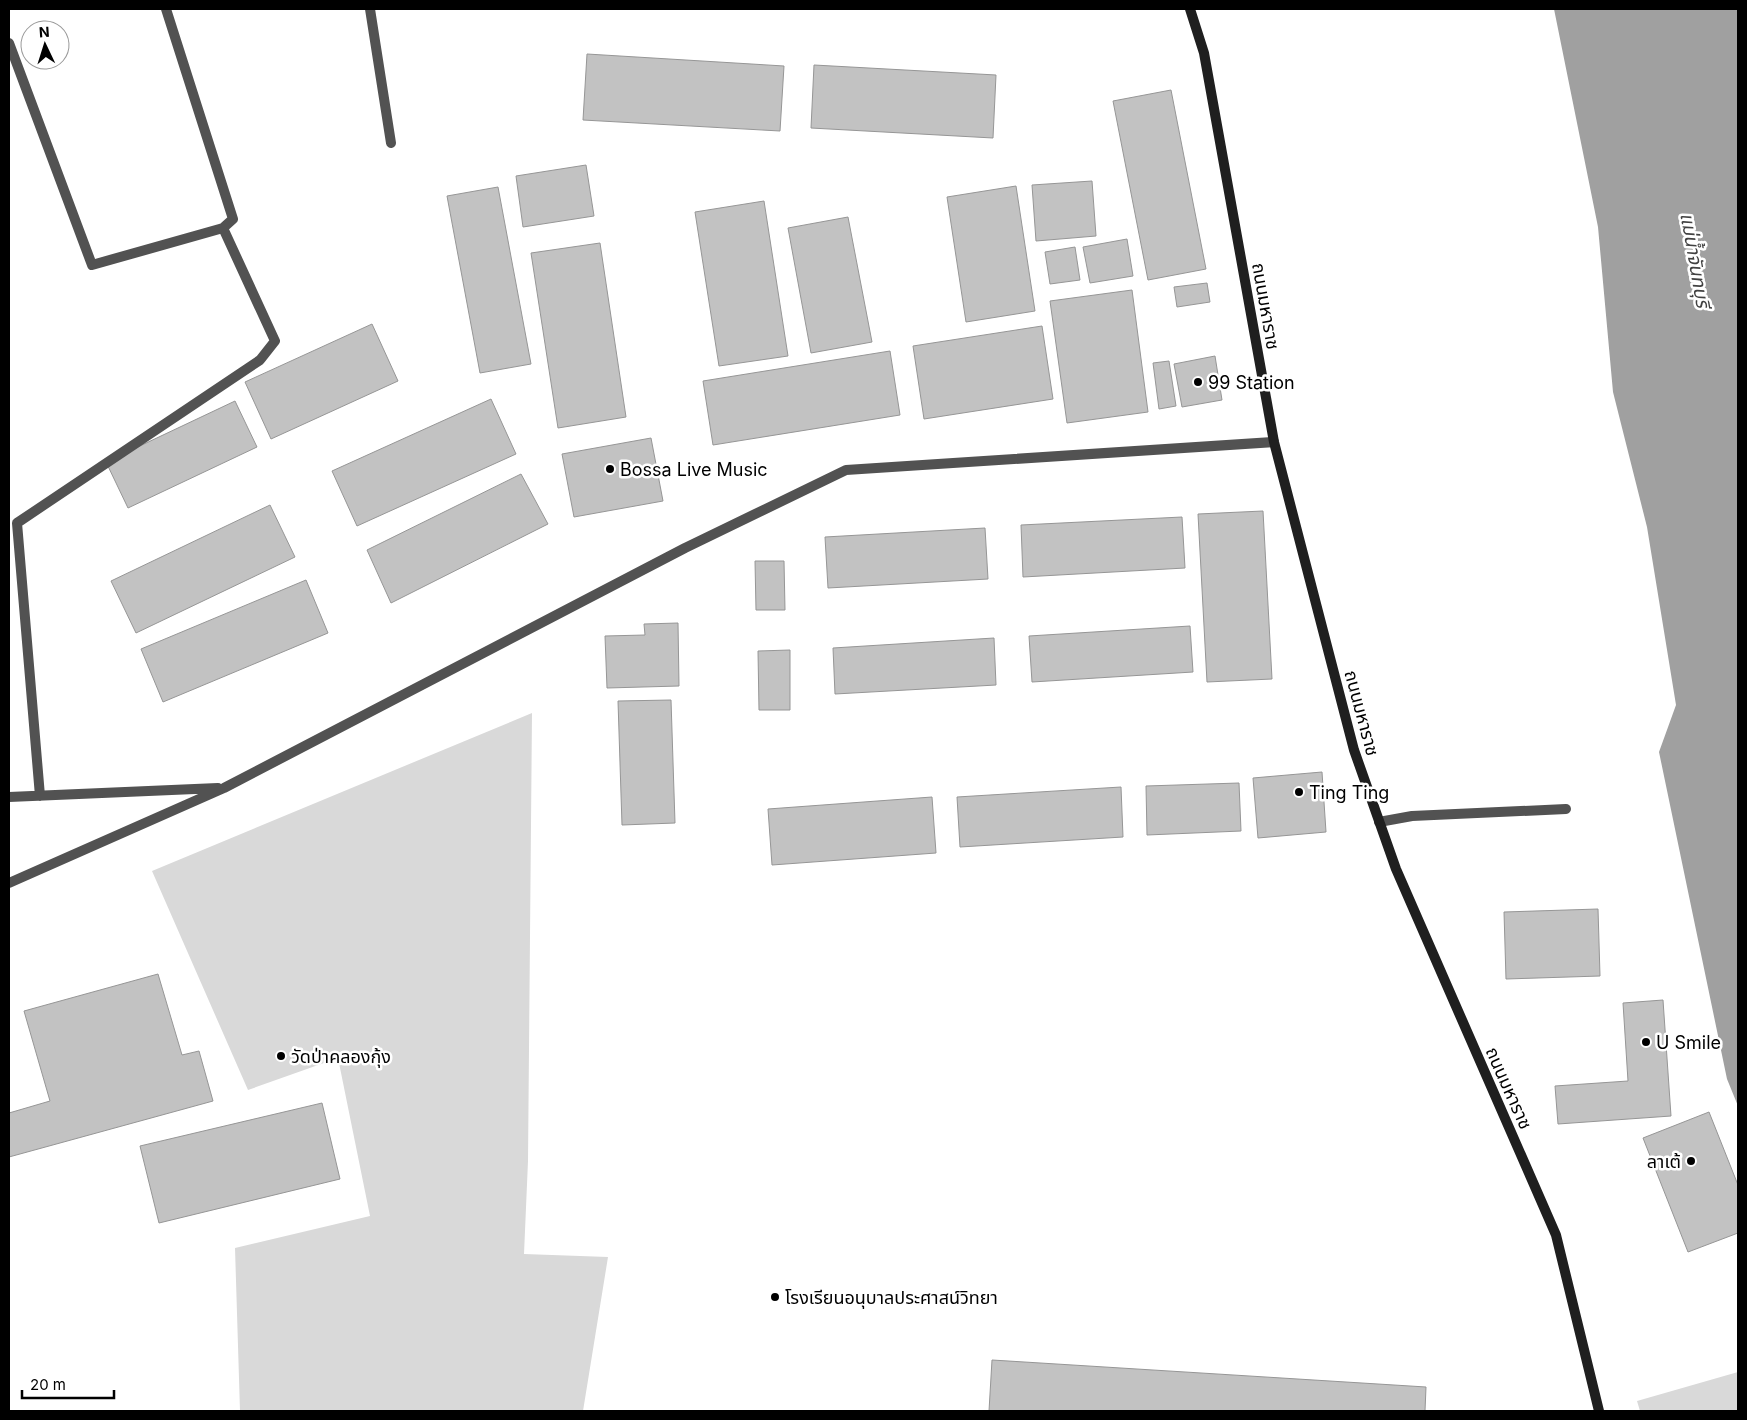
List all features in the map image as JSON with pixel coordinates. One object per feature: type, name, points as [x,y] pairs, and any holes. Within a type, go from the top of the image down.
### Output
[{"type":"street","points":[[9,43],[92,265],[223,228],[233,219],[166,9]]},
{"type":"street","points":[[370,9],[392,143]]},
{"type":"street","name":"ถนนมหาราช","points":[[1190,9],[1204,53],[1274,442],[1354,750],[1396,869],[1556,1235],[1600,1411]]},
{"type":"street","points":[[40,796],[17,523],[260,360],[275,341],[223,228]]},
{"type":"street","points":[[9,883],[224,788],[685,548],[846,470],[1274,442]]},
{"type":"street","points":[[9,797],[224,788]]},
{"type":"street","points":[[1379,822],[1412,816],[1566,809]]},
{"type":"shaded area","points":[[532,713],[528,1161],[524,1254],[608,1257],[583,1411],[240,1411],[235,1248],[370,1216],[338,1058],[248,1090],[152,871]]},
{"type":"shaded area","points":[[1738,1372],[1738,1411],[1640,1411],[1637,1401]]},
{"type":"water","name":"แม่น้ำจันทบุรี","points":[[1554,9],[1738,9],[1738,1106],[1727,1079],[1659,752],[1676,705],[1647,527],[1613,392],[1598,227]]},
{"type":"building","points":[[587,54],[784,66],[780,131],[583,120]]},
{"type":"building","points":[[814,65],[996,75],[993,138],[811,128]]},
{"type":"building","points":[[1171,90],[1206,269],[1148,280],[1113,101]]},
{"type":"building","points":[[586,165],[594,216],[523,227],[516,176]]},
{"type":"building","points":[[1092,181],[1096,236],[1036,241],[1032,185]]},
{"type":"building","points":[[1016,186],[1035,311],[966,322],[947,197]]},
{"type":"building","points":[[498,187],[531,364],[480,373],[447,196]]},
{"type":"building","points":[[764,201],[788,356],[719,366],[695,212]]},
{"type":"building","points":[[848,217],[872,342],[811,353],[788,228]]},
{"type":"building","points":[[1127,239],[1133,276],[1090,283],[1083,247]]},
{"type":"building","points":[[600,243],[626,417],[558,428],[531,253]]},
{"type":"building","points":[[1075,247],[1080,280],[1050,284],[1045,252]]},
{"type":"building","points":[[1207,283],[1210,302],[1177,307],[1174,287]]},
{"type":"building","points":[[1132,290],[1148,412],[1067,423],[1050,301]]},
{"type":"building","points":[[372,324],[398,381],[271,439],[245,382]]},
{"type":"building","points":[[1042,326],[1053,399],[924,419],[913,346]]},
{"type":"building","points":[[890,351],[900,415],[713,445],[703,381]]},
{"type":"building","name":"99 Station","points":[[1215,356],[1222,400],[1182,407],[1174,364]]},
{"type":"building","points":[[1169,361],[1176,406],[1159,409],[1153,363]]},
{"type":"building","points":[[491,399],[516,454],[357,526],[332,471]]},
{"type":"building","points":[[235,401],[257,447],[128,508],[106,462]]},
{"type":"building","points":[[651,438],[663,501],[574,517],[562,454]]},
{"type":"building","points":[[521,474],[548,524],[391,603],[367,550]]},
{"type":"building","points":[[270,505],[295,557],[136,633],[111,581]]},
{"type":"building","points":[[1263,511],[1272,679],[1207,682],[1198,514]]},
{"type":"building","points":[[1182,517],[1185,568],[1023,577],[1021,525]]},
{"type":"building","points":[[985,528],[988,579],[828,588],[825,537]]},
{"type":"building","points":[[755,561],[784,561],[785,610],[756,610]]},
{"type":"building","points":[[306,580],[328,633],[163,702],[141,649]]},
{"type":"building","points":[[678,623],[679,686],[607,688],[605,636],[645,635],[644,624]]},
{"type":"building","points":[[1190,626],[1193,672],[1032,682],[1029,636]]},
{"type":"building","points":[[994,638],[996,685],[835,694],[833,648]]},
{"type":"building","points":[[790,650],[790,710],[759,710],[758,651]]},
{"type":"building","points":[[671,700],[675,823],[622,825],[618,701]]},
{"type":"building","points":[[1322,772],[1326,832],[1258,838],[1253,778]]},
{"type":"building","points":[[1239,783],[1241,831],[1147,835],[1146,786]]},
{"type":"building","points":[[1121,787],[1123,837],[960,847],[957,797]]},
{"type":"building","points":[[932,797],[936,853],[772,865],[768,809]]},
{"type":"building","points":[[1598,909],[1600,976],[1506,979],[1504,912]]},
{"type":"building","points":[[158,974],[182,1055],[199,1051],[213,1101],[9,1157],[9,1113],[50,1101],[24,1011]]},
{"type":"building","name":"U Smile","points":[[1663,1000],[1671,1116],[1558,1124],[1555,1086],[1628,1081],[1623,1003]]},
{"type":"building","points":[[322,1103],[340,1179],[159,1223],[140,1146]]},
{"type":"building","name":"ลาเต้","points":[[1709,1112],[1738,1185],[1738,1233],[1688,1252],[1643,1138]]},
{"type":"building","points":[[992,1360],[1426,1387],[1425,1411],[989,1411]]},
{"type":"place","name":"99 Station","points":[[1198,382]]},
{"type":"place","name":"Bossa Live Music","points":[[610,469]]},
{"type":"place","name":"Ting Ting","points":[[1299,792]]},
{"type":"place","name":"U Smile","points":[[1646,1042]]},
{"type":"place","name":"วัดป่าคลองกุ้ง","points":[[281,1056]]},
{"type":"place","name":"ลาเต้","points":[[1691,1161]]},
{"type":"place","name":"โรงเรียนอนุบาลประศาสน์วิทยา","points":[[775,1297]]}]
